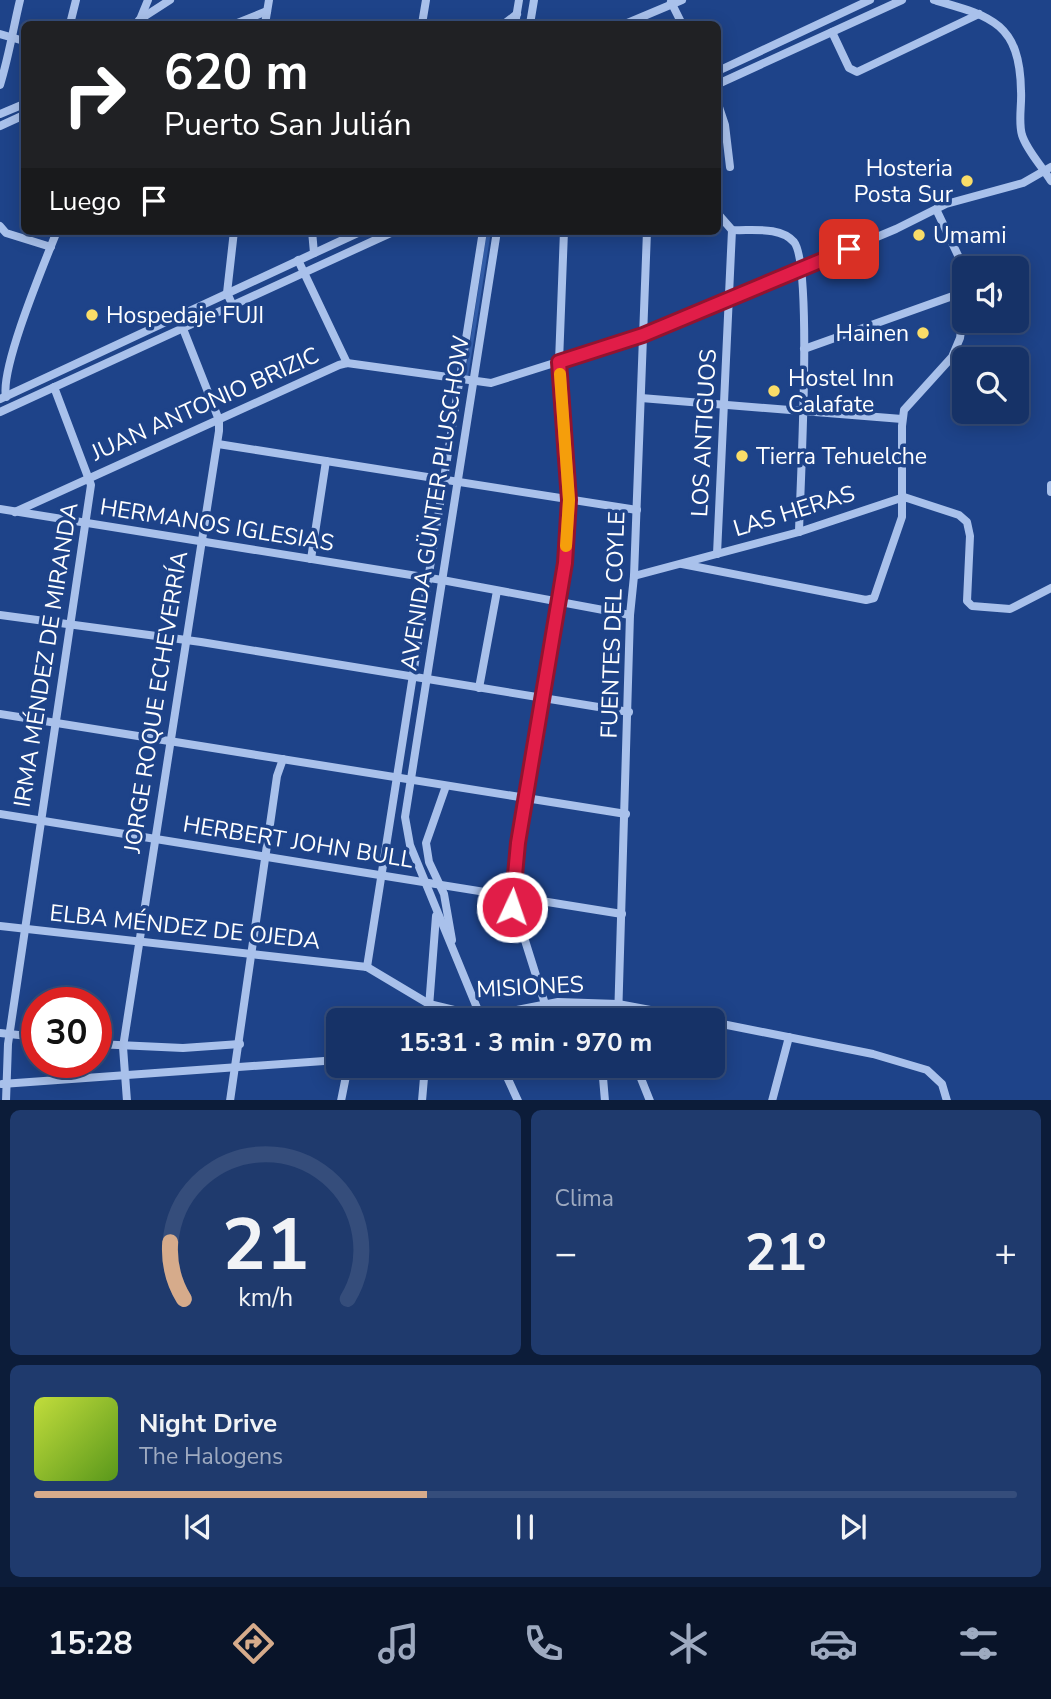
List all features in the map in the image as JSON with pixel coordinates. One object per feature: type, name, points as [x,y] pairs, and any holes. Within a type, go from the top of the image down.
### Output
[{"type":"street","points":[[0,85],[20,0]]},
{"type":"street","points":[[71,21],[76,0]]},
{"type":"street","points":[[139,21],[148,0]]},
{"type":"street","points":[[140,21],[170,0]]},
{"type":"street","points":[[265,21],[269,0]]},
{"type":"street","points":[[422,21],[426,0]]},
{"type":"street","points":[[516,21],[519,0]]},
{"type":"street","points":[[530,21],[534,0]]},
{"type":"street","points":[[631,21],[671,2],[682,0]]},
{"type":"street","points":[[721,70],[870,0]]},
{"type":"street","points":[[721,83],[902,0]]},
{"type":"street","points":[[934,0],[993,19],[1009,37],[1021,81],[1021,130],[1026,144],[1048,170],[1051,181]]},
{"type":"street","points":[[671,2],[680,21]]},
{"type":"street","points":[[242,21],[267,11]]},
{"type":"street","points":[[508,21],[517,14]]},
{"type":"street","points":[[832,32],[847,65],[854,72],[979,14]]},
{"type":"street","points":[[799,33],[805,44]]},
{"type":"street","points":[[0,34],[21,40]]},
{"type":"street","points":[[0,114],[21,105]]},
{"type":"street","points":[[721,113],[730,167]]},
{"type":"street","points":[[0,126],[21,116]]},
{"type":"street","name":"JUAN ANTONIO BRIZIC","points":[[15,512],[347,363],[473,383],[491,383],[643,335],[936,209],[1023,183],[1048,170]]},
{"type":"street","points":[[936,209],[958,256]]},
{"type":"street","points":[[721,217],[732,230],[777,232],[796,244],[802,268],[804,349],[799,531]]},
{"type":"street","points":[[0,226],[6,233],[51,247]]},
{"type":"street","name":"LOS ANTIGUOS","points":[[717,554],[732,230]]},
{"type":"street","points":[[56,235],[11,346],[1,387],[3,398],[353,235]]},
{"type":"street","points":[[233,306],[227,293],[234,235]]},
{"type":"street","points":[[312,235],[314,253]]},
{"type":"street","points":[[0,412],[387,235]]},
{"type":"street","name":"AVENIDA GÜNTER PLUSCHOW","points":[[367,967],[483,235]]},
{"type":"street","name":"AVENIDA GÜNTER PLUSCHOW","points":[[453,951],[405,826],[496,235]]},
{"type":"street","points":[[545,1004],[511,896],[558,601],[569,500],[559,362],[564,235]]},
{"type":"street","name":"FUENTES DEL COYLE","points":[[618,1008],[630,615],[637,510],[647,235]]},
{"type":"street","points":[[298,260],[347,363]]},
{"type":"street","points":[[804,349],[952,296]]},
{"type":"street","name":"JORGE ROQUE ECHEVERRÍA","points":[[127,1100],[123,1047],[200,542],[218,444],[219,420],[178,316]]},
{"type":"street","points":[[680,564],[866,600],[876,594],[900,527],[904,497],[902,419],[908,403],[952,357],[961,333]]},
{"type":"street","name":"IRMA MÉNDEZ DE MIRANDA","points":[[3,1084],[40,820],[86,524],[90,477],[54,387]]},
{"type":"street","points":[[641,398],[902,419]]},
{"type":"street","points":[[218,444],[637,510]]},
{"type":"street","points":[[311,559],[327,461]]},
{"type":"street","points":[[1051,485],[1051,492]]},
{"type":"street","points":[[904,497],[963,517],[970,536],[967,601],[972,606],[1010,609],[1049,586]]},
{"type":"street","name":"LAS HERAS","points":[[634,576],[799,531],[904,497]]},
{"type":"street","name":"HERMANOS IGLESIAS","points":[[0,509],[442,580],[630,615]]},
{"type":"street","points":[[479,688],[497,591]]},
{"type":"street","points":[[0,615],[185,640],[629,712]]},
{"type":"street","points":[[0,714],[626,814]]},
{"type":"street","points":[[230,1100],[277,776],[283,760]]},
{"type":"street","points":[[446,786],[426,844],[429,862],[446,904],[453,951],[477,1008]]},
{"type":"street","name":"HERBERT JOHN BULL","points":[[0,814],[622,914]]},
{"type":"street","points":[[429,1008],[435,909]]},
{"type":"street","name":"ELBA MÉNDEZ DE OJEDA","points":[[0,926],[367,967]]},
{"type":"street","name":"MISIONES","points":[[367,967],[429,1003],[447,1008]]},
{"type":"street","name":"MISIONES","points":[[526,1008],[545,1004],[618,1004],[640,1008]]},
{"type":"street","points":[[725,1025],[873,1054],[927,1070],[942,1084],[947,1100]]},
{"type":"street","points":[[0,1033],[21,1035]]},
{"type":"street","points":[[772,1100],[789,1037]]},
{"type":"street","points":[[112,1046],[193,1048],[240,1044]]},
{"type":"street","points":[[3,1084],[326,1061]]},
{"type":"street","points":[[341,1100],[346,1078]]},
{"type":"street","points":[[422,1100],[424,1078]]},
{"type":"street","points":[[507,1078],[518,1100]]},
{"type":"street","points":[[603,1078],[605,1100]]},
{"type":"street","points":[[641,1078],[650,1100]]},
{"type":"shaded area","points":[[486,235],[490,235],[468,377],[465,376]]},
{"type":"slow traffic","points":[[560,374],[569,500],[566,546]]},
{"type":"place","name":"Hosteria Posta Sur","points":[[967,181]]},
{"type":"place","name":"Umami","points":[[919,235]]},
{"type":"place","name":"Hospedaje FUJI","points":[[92,315]]},
{"type":"place","name":"Hainen","points":[[923,333]]},
{"type":"place","name":"Hostel Inn Calafate","points":[[774,391]]},
{"type":"place","name":"Tierra Tehuelche","points":[[742,456]]},
{"type":"route","points":[[512,907],[518,843],[565,563],[569,486],[559,362],[643,335],[849,249]]}]
